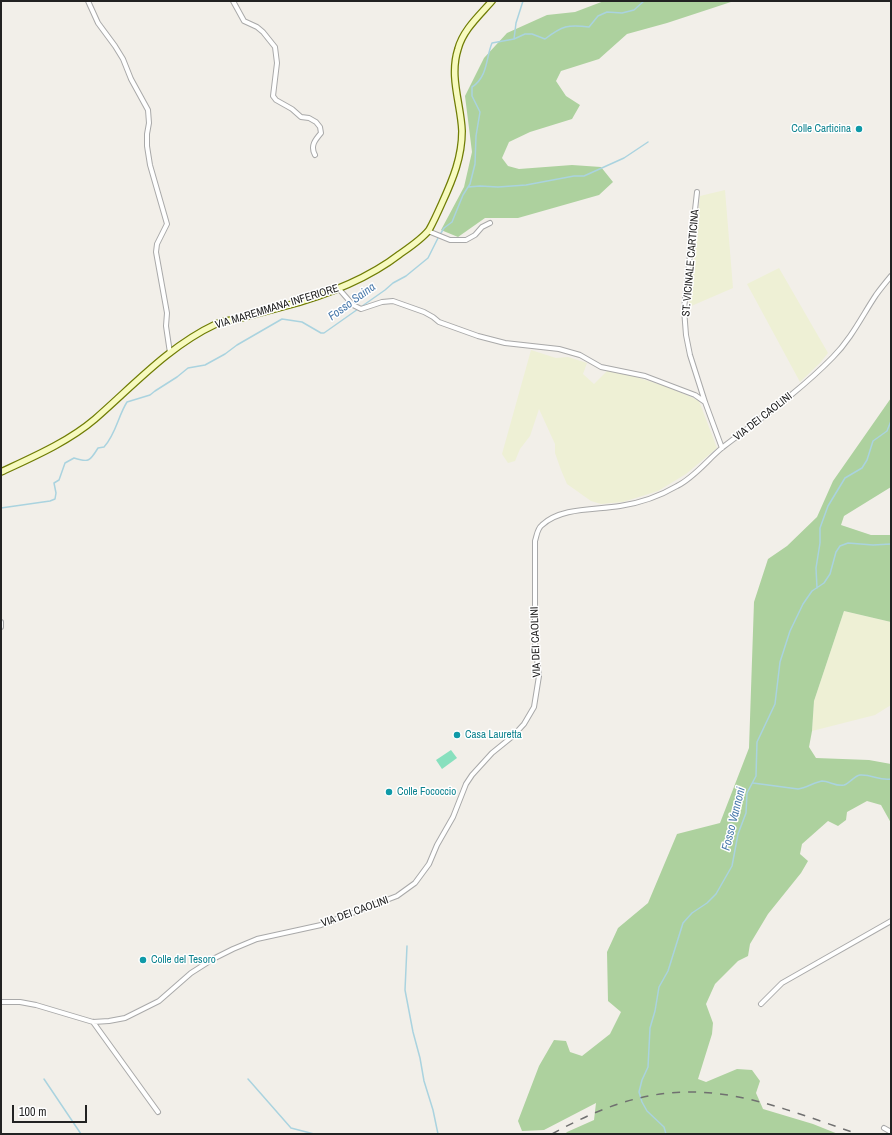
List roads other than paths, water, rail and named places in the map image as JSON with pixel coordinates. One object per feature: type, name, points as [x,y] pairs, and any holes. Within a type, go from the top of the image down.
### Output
[{"type":"main road","name":"VIA MAREMMANA INFERIORE","points":[[1,472],[64,441],[94,420],[135,381],[183,343],[220,323],[339,290],[390,262],[428,231],[457,168],[461,153],[462,130],[454,66],[458,49],[462,37],[472,23],[492,1]]},
{"type":"street","points":[[88,1],[98,23],[123,59],[148,110],[149,123],[147,146],[150,164],[167,224],[157,244],[156,252],[167,313],[167,333],[170,353]]},
{"type":"street","points":[[233,1],[244,21],[257,27],[275,47],[277,63],[273,96],[276,100],[292,109],[301,117],[309,118],[316,122],[320,127],[321,133],[314,143],[312,150],[315,155]]},
{"type":"street","name":"ST. VICINALE CARTICINA","points":[[697,192],[684,309],[686,335],[690,355],[722,448]]},
{"type":"street","points":[[428,231],[450,240],[466,240],[482,227],[490,223]]},
{"type":"street","name":"VIA DEI CAOLINI","points":[[1,1002],[20,1002],[36,1005],[93,1022],[125,1018],[159,1001],[191,973],[213,958],[233,948],[257,939],[321,925],[397,896],[415,883],[429,864],[453,817],[466,784],[472,775],[492,753],[513,736],[524,724],[534,707],[539,676],[535,642],[535,541],[537,532],[541,525],[552,518],[566,513],[580,510],[621,506],[648,499],[680,485],[722,448],[782,403],[834,357],[856,329],[876,295],[891,276]]},
{"type":"street","points":[[339,290],[353,305],[361,308],[382,302],[393,301],[433,316],[439,322],[478,336],[505,343],[559,350],[580,356],[601,366],[645,376],[695,395],[705,402]]},
{"type":"street","points":[[1,622],[1,627]]},
{"type":"street","points":[[761,1004],[782,983],[891,921]]},
{"type":"street","points":[[93,1022],[158,1112]]},
{"type":"street","points":[[884,1128],[891,1132]]},
{"type":"waterway","name":"Fosso Saina","points":[[514,39],[516,23],[523,1]]},
{"type":"waterway","name":"Fosso Saina","points":[[1,508],[55,499],[56,493],[54,483],[59,480],[65,463],[74,458],[89,460],[98,448],[104,447],[114,431],[127,402],[150,395],[188,368],[205,365],[282,319],[302,322],[321,333],[324,333],[393,283],[406,276],[428,258],[444,228],[452,222],[463,195],[470,184],[475,164],[476,136],[480,112],[472,96],[472,87],[477,83],[484,72],[492,43],[514,39],[525,34],[532,34],[545,39],[556,31],[566,27],[589,27],[598,16],[607,12],[622,13],[634,10],[644,1]]},
{"type":"waterway","points":[[468,187],[526,185],[574,176],[584,176],[624,158],[648,142]]},
{"type":"waterway","points":[[817,588],[816,568],[820,543],[820,528],[828,506],[845,478],[862,468],[867,460],[873,441],[887,431],[891,421]]},
{"type":"waterway","name":"Fosso Vannoni","points":[[666,1134],[664,1127],[647,1111],[639,1092],[642,1080],[648,1067],[650,1028],[655,1011],[659,987],[668,971],[683,923],[692,913],[707,903],[716,894],[732,866],[738,834],[746,813],[747,793],[756,776],[757,742],[775,704],[780,662],[790,631],[803,604],[812,591],[824,583],[830,574],[836,552],[840,546],[848,543],[873,545],[891,544]]},
{"type":"waterway","points":[[753,783],[798,789],[822,781],[844,785],[860,775],[891,779]]},
{"type":"waterway","points":[[407,946],[405,990],[424,1081],[433,1110],[438,1134]]},
{"type":"waterway","points":[[44,1079],[81,1134]]},
{"type":"waterway","points":[[248,1079],[291,1128],[314,1134]]},
{"type":"railway","points":[[552,1134],[594,1113],[623,1102],[653,1095],[693,1092],[718,1094],[765,1103],[858,1134]]},
{"type":"place","name":"Colle Carticina","points":[[859,129]]},
{"type":"place","name":"Casa Lauretta","points":[[457,735]]},
{"type":"place","name":"Colle Fococcio","points":[[389,792]]},
{"type":"place","name":"Colle del Tesoro","points":[[143,960]]}]
